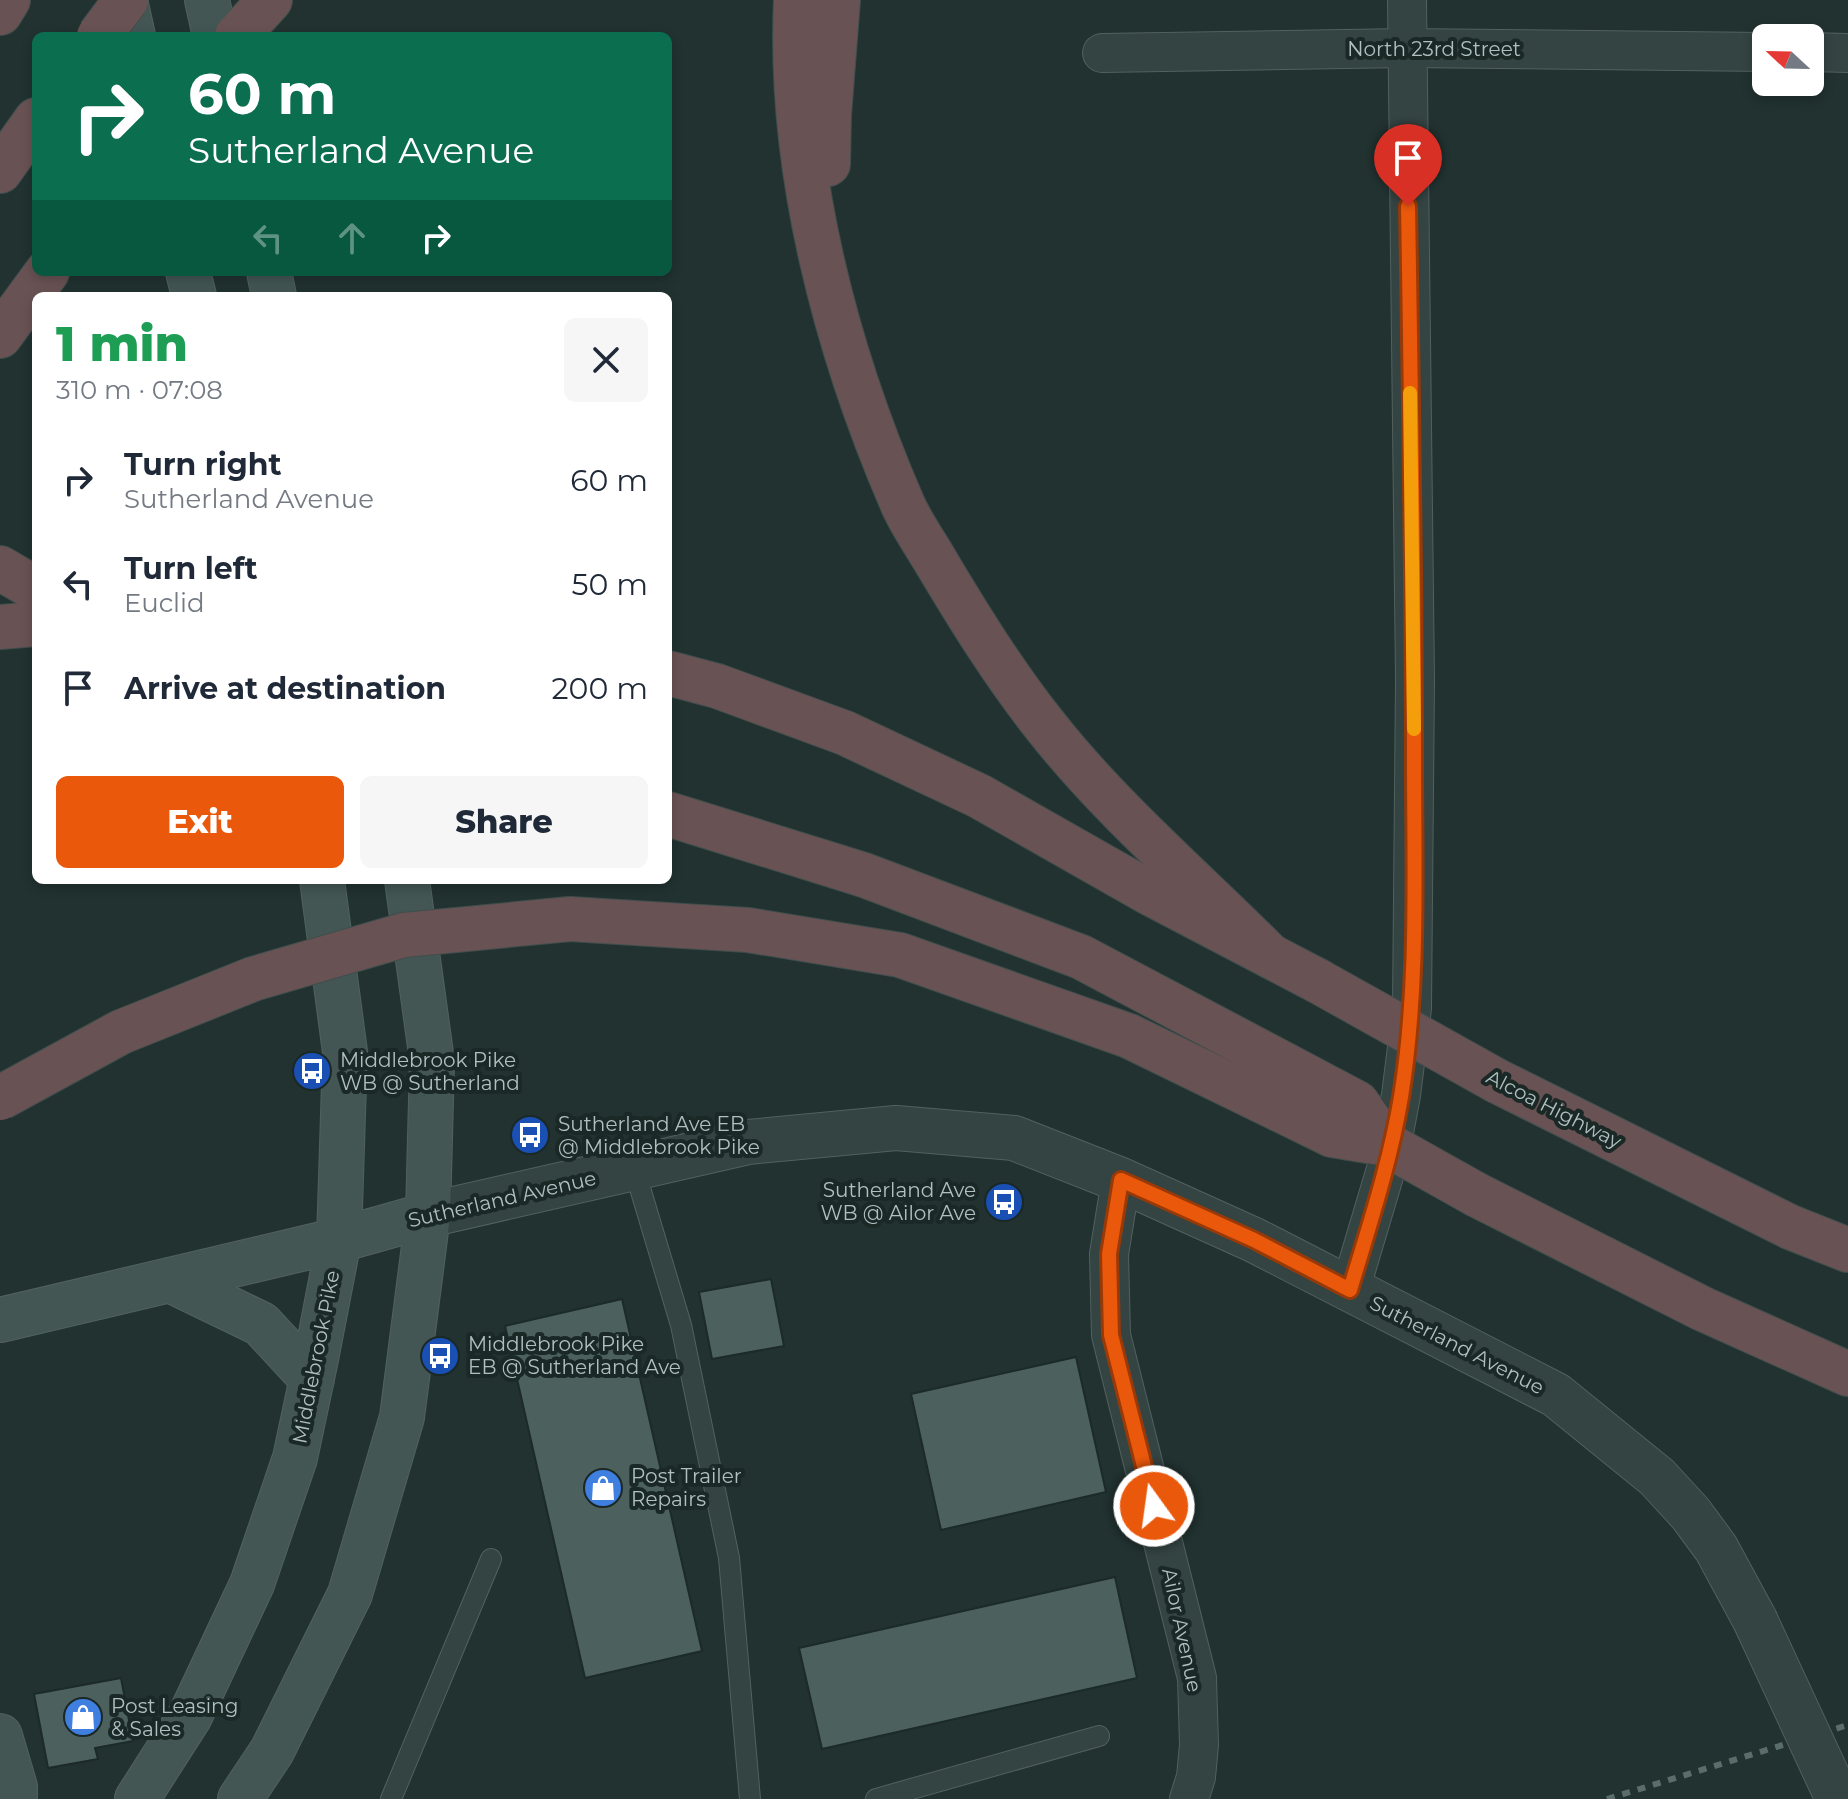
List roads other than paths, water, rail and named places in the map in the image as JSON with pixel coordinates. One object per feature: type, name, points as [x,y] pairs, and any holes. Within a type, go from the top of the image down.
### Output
[{"type":"highway","points":[[0,13],[8,0]]},
{"type":"highway","points":[[102,32],[126,0]]},
{"type":"highway","points":[[225,32],[249,0]]},
{"type":"highway","points":[[241,32],[270,0]]},
{"type":"highway","points":[[796,0],[794,37],[803,161],[826,274],[854,379],[904,507],[965,612],[1047,728],[1132,823],[1267,953]]},
{"type":"highway","points":[[826,274],[829,115],[838,0]]},
{"type":"highway","points":[[0,171],[32,126]]},
{"type":"highway","points":[[0,336],[32,292]]},
{"type":"highway","points":[[0,568],[32,587]]},
{"type":"highway","points":[[0,627],[32,624]]},
{"type":"highway","points":[[672,674],[717,686],[872,745],[979,796],[1148,892],[1267,953]]},
{"type":"highway","points":[[672,815],[864,875],[1081,957],[1357,1103],[1386,1144]]},
{"type":"highway","points":[[0,1098],[121,1032],[253,979],[404,935],[570,919],[748,930],[900,955],[1129,1036],[1332,1135],[1386,1144],[1477,1195],[1703,1309],[1848,1374]]},
{"type":"highway","name":"Alcoa Highway","points":[[1267,953],[1497,1081],[1790,1227],[1848,1250]]},
{"type":"main road","points":[[126,0],[132,32]]},
{"type":"main road","points":[[207,0],[214,32]]},
{"type":"main road","name":"Middlebrook Pike","points":[[137,1799],[190,1716],[252,1584],[295,1458],[312,1379],[339,1240],[345,1052],[323,884]]},
{"type":"main road","points":[[240,1799],[272,1751],[350,1594],[402,1417],[428,1215],[432,1061],[408,884]]},
{"type":"main road","name":"Sutherland Avenue","points":[[0,1320],[339,1240],[428,1215]]},
{"type":"main road","points":[[170,1280],[261,1324],[312,1379]]},
{"type":"main road","points":[[0,1736],[15,1787],[15,1799]]},
{"type":"street","points":[[1350,1290],[1389,1159],[1412,1008],[1415,680],[1405,48],[1407,0]]},
{"type":"street","name":"North 23rd Street","points":[[1102,53],[1405,48],[1752,52]]},
{"type":"street","points":[[1824,52],[1848,53]]},
{"type":"street","name":"Sutherland Avenue","points":[[428,1215],[748,1142],[896,1128],[1014,1138],[1121,1180],[1254,1240],[1556,1395],[1657,1477],[1691,1514],[1716,1548],[1755,1620],[1838,1799]]},
{"type":"street","name":"Ailor Avenue","points":[[1121,1180],[1109,1254],[1111,1335],[1197,1678],[1199,1745],[1196,1777],[1189,1799]]},
{"type":"lane","points":[[634,1168],[681,1325],[729,1558],[750,1799]]},
{"type":"lane","points":[[391,1799],[491,1559]]},
{"type":"lane","points":[[876,1799],[1099,1736]]},
{"type":"railway","points":[[1607,1799],[1848,1725]]},
{"type":"place","name":"Middlebrook Pike WB @ Sutherland","points":[[312,1071]]},
{"type":"place","name":"Sutherland Ave EB @ Middlebrook Pike","points":[[530,1135]]},
{"type":"place","name":"Sutherland Ave WB @ Ailor Ave","points":[[1004,1202]]},
{"type":"place","name":"Middlebrook Pike EB @ Sutherland Ave","points":[[440,1356]]},
{"type":"place","name":"Post Trailer Repairs","points":[[603,1488]]},
{"type":"place","name":"Post Leasing & Sales","points":[[83,1717]]}]
